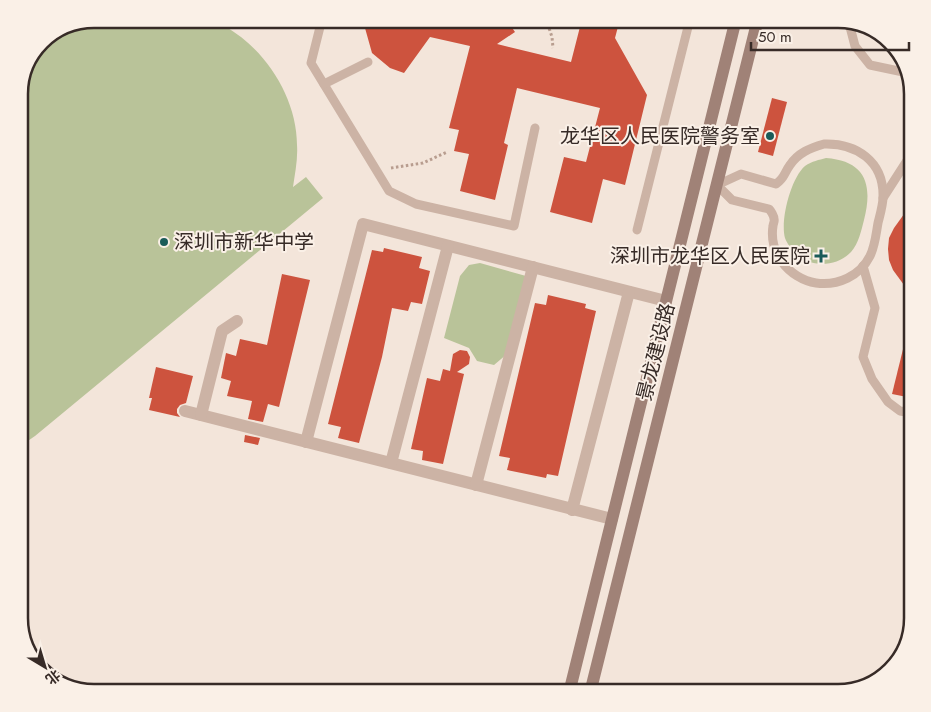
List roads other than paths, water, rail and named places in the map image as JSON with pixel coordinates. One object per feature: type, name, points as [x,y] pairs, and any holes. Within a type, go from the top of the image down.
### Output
[{"type":"main road","name":"景龙建设路","points":[[571,684],[734,28]]},
{"type":"main road","name":"景龙建设路","points":[[592,684],[756,28]]},
{"type":"street","points":[[306,442],[363,224],[666,301]]},
{"type":"street","points":[[391,464],[448,246]]},
{"type":"street","points":[[476,485],[533,267]]},
{"type":"street","points":[[572,510],[629,292]]},
{"type":"street","points":[[200,415],[222,331],[237,321]]},
{"type":"street","points":[[185,411],[612,519]]},
{"type":"lane","points":[[320,28],[311,63],[389,191],[416,204],[514,226],[535,128]]},
{"type":"lane","points":[[637,230],[688,28]]},
{"type":"lane","points":[[851,29],[855,46],[870,65],[899,71]]},
{"type":"lane","points":[[324,84],[368,62]]},
{"type":"lane","points":[[837,144],[850,147],[861,153],[871,162],[878,172],[883,185],[883,198],[874,247],[863,266],[850,277],[835,283],[824,284],[801,279],[790,272],[781,262],[775,251],[773,238],[775,218],[769,209],[732,200],[717,185],[740,174],[776,184],[783,179],[790,164],[800,155],[817,146],[837,144]]},
{"type":"lane","points":[[883,198],[904,165]]},
{"type":"lane","points":[[863,266],[874,308],[863,357],[872,379],[888,402],[904,412]]},
{"type":"place","name":"龙华区人民医院警务室","points":[[770,136]]},
{"type":"place","name":"深圳市新华中学","points":[[164,242]]},
{"type":"place","name":"深圳市龙华区人民医院","points":[[821,256]]}]
